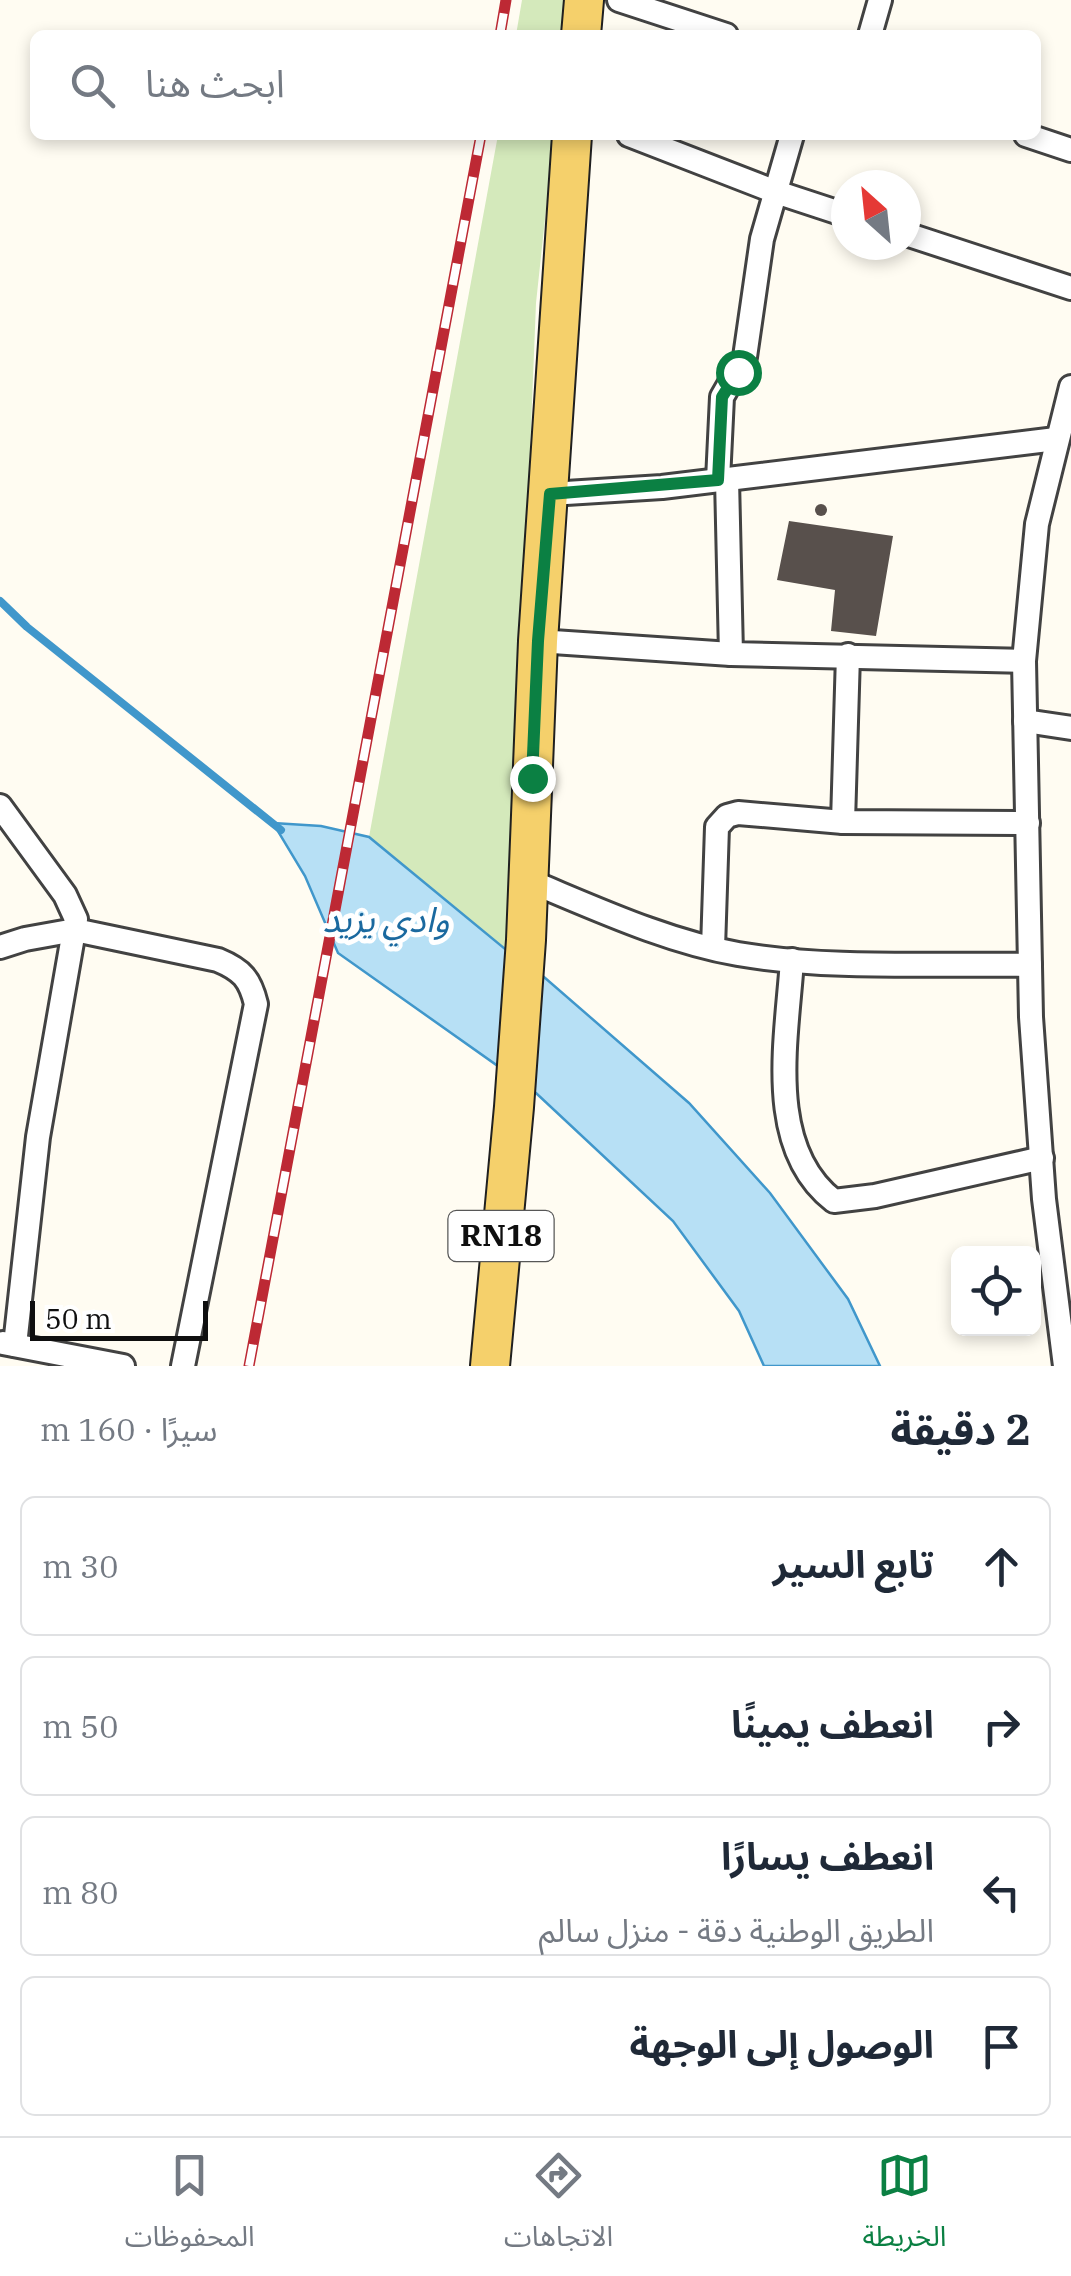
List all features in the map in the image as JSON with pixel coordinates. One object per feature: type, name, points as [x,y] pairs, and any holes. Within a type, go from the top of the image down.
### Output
[{"type":"main road","points":[[581,30],[584,0]]},
{"type":"main road","name":"RN18","points":[[490,1366],[526,940],[538,641],[572,140]]},
{"type":"street","points":[[619,0],[711,30]]},
{"type":"street","points":[[871,30],[880,0]]},
{"type":"street","points":[[642,140],[831,210]]},
{"type":"street","points":[[730,654],[722,397],[745,357],[756,273],[791,140]]},
{"type":"street","points":[[1041,140],[1071,150]]},
{"type":"street","points":[[921,239],[1071,288]]},
{"type":"street","points":[[1065,1366],[1044,1199],[1030,965],[1024,661],[1037,524],[1071,387]]},
{"type":"street","points":[[550,494],[723,480],[1056,438]]},
{"type":"street","points":[[538,641],[730,654],[1024,661]]},
{"type":"street","points":[[843,822],[848,655]]},
{"type":"street","points":[[1025,721],[1071,728]]},
{"type":"street","points":[[0,806],[73,907],[75,930],[38,1138],[8,1344],[122,1366]]},
{"type":"street","points":[[713,948],[717,828],[726,816],[738,813],[843,822],[1028,823]]},
{"type":"street","points":[[528,880],[678,940],[713,948],[792,960],[1030,965]]},
{"type":"street","points":[[0,947],[75,930],[218,960],[240,969],[251,984],[256,1004],[183,1366]]},
{"type":"street","points":[[792,960],[786,1107],[799,1156],[815,1186],[834,1202],[1042,1158]]},
{"type":"green space","points":[[522,0],[574,0],[570,30],[517,30]]},
{"type":"green space","points":[[497,140],[553,140],[536,303],[510,953],[369,837]]},
{"type":"water","name":"وادي يزيد","points":[[273,823],[321,826],[369,837],[544,977],[689,1103],[770,1193],[848,1299],[880,1366],[764,1366],[739,1311],[673,1221],[536,1093],[338,953],[305,876]]},
{"type":"building","points":[[821,504],[827,510],[821,516],[815,510]]},
{"type":"building","points":[[789,521],[893,536],[876,636],[831,631],[835,590],[777,580]]},
{"type":"waterway","name":"وادي يزيد","points":[[0,601],[27,627],[281,830]]},
{"type":"railway","points":[[501,30],[506,0]]},
{"type":"railway","points":[[249,1366],[480,140]]},
{"type":"route","points":[[532,778],[550,494],[718,480],[722,397],[738,372]]}]
